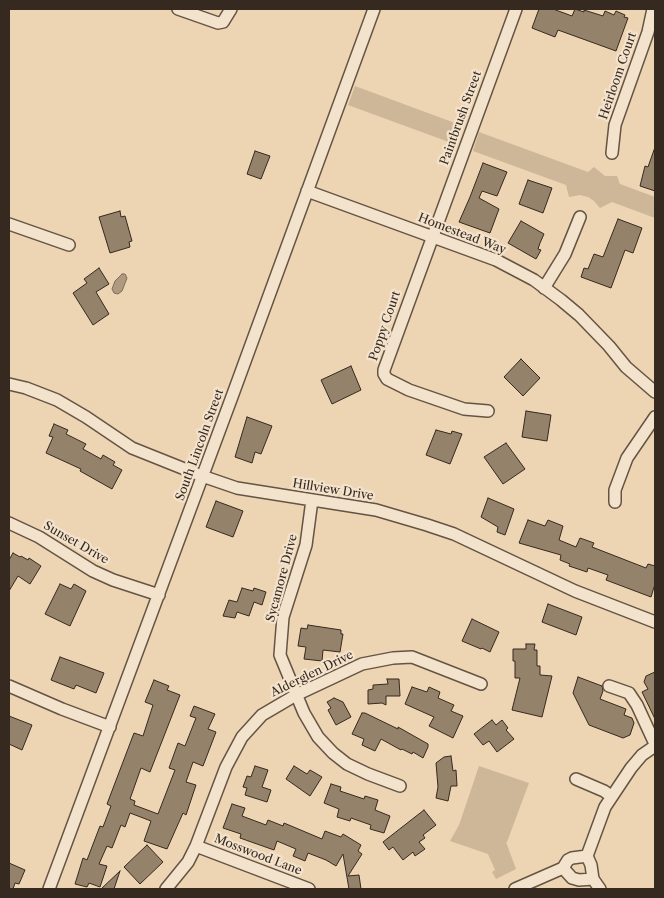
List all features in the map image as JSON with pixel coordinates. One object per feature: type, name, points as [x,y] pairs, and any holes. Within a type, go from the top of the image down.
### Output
[{"type":"street","points":[[178,9],[214,22],[223,22],[231,9]]},
{"type":"street","name":"South Lincoln Street","points":[[49,889],[374,9]]},
{"type":"street","name":"Paintbrush Street","points":[[431,237],[516,9]]},
{"type":"street","name":"Heirloom Court","points":[[612,153],[615,125],[648,32],[653,9]]},
{"type":"street","name":"Homestead Way","points":[[307,191],[496,260],[534,280],[562,300],[599,335],[626,367],[655,392]]},
{"type":"street","points":[[544,288],[565,254],[580,218]]},
{"type":"street","points":[[9,224],[69,245]]},
{"type":"street","name":"Poppy Court","points":[[431,237],[385,364],[384,374],[387,379],[394,383],[444,402],[464,409],[488,411]]},
{"type":"street","name":"Hillview Drive","points":[[9,384],[26,388],[56,400],[86,417],[132,448],[202,476],[237,488],[376,510],[454,534],[575,591],[655,622]]},
{"type":"street","points":[[615,502],[615,490],[627,458],[655,417]]},
{"type":"street","name":"Sycamore Drive","points":[[312,500],[306,545],[283,617],[280,655],[296,695],[318,737],[333,754],[361,770],[400,786]]},
{"type":"street","name":"Sunset Drive","points":[[9,523],[38,537],[113,580],[159,595]]},
{"type":"street","name":"Alderglen Drive","points":[[166,889],[188,862],[196,846],[226,767],[242,737],[262,715],[296,695],[362,664],[393,658],[412,657],[481,684]]},
{"type":"street","points":[[9,686],[110,727]]},
{"type":"street","points":[[600,889],[593,879],[591,865],[587,856],[605,807],[625,775],[642,755],[655,745],[637,705],[629,693],[609,686]]},
{"type":"street","points":[[576,779],[611,796]]},
{"type":"street","name":"Mosswood Lane","points":[[196,846],[309,889]]},
{"type":"street","points":[[514,889],[563,868],[568,860],[572,858],[587,856]]},
{"type":"street","points":[[563,868],[572,878],[579,880],[593,879]]},
{"type":"shaded area","points":[[355,86],[463,126],[457,145],[348,105]]},
{"type":"shaded area","points":[[479,132],[588,172],[594,167],[605,176],[617,176],[620,184],[655,197],[655,218],[612,202],[600,208],[588,197],[580,195],[569,197],[566,185],[473,151]]},
{"type":"shaded area","points":[[122,274],[125,274],[127,278],[122,291],[118,294],[114,293],[112,289],[115,281]]},
{"type":"shaded area","points":[[479,766],[529,783],[506,842],[516,869],[496,879],[492,872],[495,870],[488,854],[450,841],[459,825]]},
{"type":"building","points":[[539,9],[553,9],[572,16],[575,9],[603,16],[605,11],[614,15],[616,11],[628,18],[616,51],[558,30],[555,37],[532,28]]},
{"type":"building","points":[[654,150],[655,191],[640,186],[645,166],[648,167]]},
{"type":"building","points":[[255,151],[270,156],[261,179],[247,174]]},
{"type":"building","points":[[483,163],[507,172],[497,196],[482,191],[479,198],[499,209],[490,233],[459,222]]},
{"type":"building","points":[[528,180],[552,188],[543,213],[519,204]]},
{"type":"building","points":[[120,211],[121,217],[125,216],[132,241],[129,242],[130,247],[110,253],[99,217]]},
{"type":"building","points":[[618,219],[642,228],[633,253],[625,250],[611,288],[581,277],[584,268],[588,269],[594,254],[603,257]]},
{"type":"building","points":[[521,221],[544,234],[538,249],[541,250],[536,259],[508,243]]},
{"type":"building","points":[[99,268],[109,284],[96,292],[109,314],[93,325],[73,293],[87,283],[84,279]]},
{"type":"building","points":[[521,359],[540,378],[523,396],[504,377]]},
{"type":"building","points":[[351,366],[361,390],[332,404],[321,380]]},
{"type":"building","points":[[526,411],[551,415],[547,441],[522,437]]},
{"type":"building","points":[[247,417],[272,426],[261,454],[255,452],[252,463],[235,457]]},
{"type":"building","points":[[54,424],[68,430],[66,434],[86,444],[83,449],[101,459],[103,455],[115,462],[113,465],[122,470],[112,489],[80,471],[81,469],[46,453],[53,437],[49,436]]},
{"type":"building","points":[[436,430],[451,434],[452,431],[462,434],[450,464],[426,455]]},
{"type":"building","points":[[506,443],[525,469],[503,484],[484,457]]},
{"type":"building","points":[[488,498],[514,509],[505,535],[497,532],[498,527],[481,517]]},
{"type":"building","points":[[216,501],[243,511],[233,537],[206,527]]},
{"type":"building","points":[[528,520],[545,526],[548,520],[563,526],[559,540],[576,547],[580,538],[594,543],[592,547],[646,568],[648,564],[655,566],[655,584],[651,597],[606,580],[608,575],[588,568],[587,572],[569,566],[570,564],[560,560],[561,555],[519,543]]},
{"type":"building","points":[[13,553],[28,560],[29,558],[41,566],[30,584],[18,576],[9,591],[9,560]]},
{"type":"building","points":[[60,584],[71,589],[74,584],[86,591],[70,626],[45,614]]},
{"type":"building","points":[[242,588],[253,591],[254,588],[266,592],[262,605],[254,602],[249,616],[237,612],[235,618],[223,616],[229,600],[237,602]]},
{"type":"building","points":[[548,604],[582,617],[576,635],[542,622]]},
{"type":"building","points":[[472,619],[499,632],[490,652],[462,641]]},
{"type":"building","points":[[308,625],[341,630],[341,634],[343,634],[340,652],[323,650],[322,661],[304,659],[306,647],[298,646],[301,628],[307,629]]},
{"type":"building","points":[[526,644],[535,644],[534,650],[537,650],[537,666],[540,666],[540,675],[552,676],[542,717],[512,710],[520,678],[515,678],[513,649],[526,649]]},
{"type":"building","points":[[60,657],[104,673],[96,693],[76,685],[74,689],[51,680]]},
{"type":"building","points":[[655,672],[655,719],[642,692],[648,689],[644,682],[646,676]]},
{"type":"building","points":[[578,677],[602,686],[603,691],[600,699],[626,709],[624,715],[632,718],[634,723],[630,735],[623,738],[589,725],[573,693]]},
{"type":"building","points":[[387,679],[399,679],[400,696],[386,696],[386,705],[382,703],[368,704],[368,690],[373,689],[373,685],[388,684]]},
{"type":"building","points":[[154,680],[169,686],[167,690],[180,695],[150,772],[141,768],[130,799],[135,801],[134,805],[158,814],[175,770],[169,768],[178,743],[185,746],[196,718],[190,716],[194,706],[215,714],[208,729],[216,732],[203,766],[193,762],[186,782],[196,785],[186,815],[183,813],[167,849],[144,841],[151,821],[130,813],[125,827],[121,825],[112,848],[107,846],[99,864],[107,866],[100,887],[89,883],[87,887],[75,884],[83,858],[87,860],[100,826],[103,827],[111,806],[107,804],[134,733],[143,736],[153,705],[145,702]]},
{"type":"building","points":[[412,687],[427,692],[429,687],[440,692],[438,698],[454,705],[451,711],[463,716],[453,738],[429,726],[434,717],[405,704]]},
{"type":"building","points":[[334,698],[343,702],[351,717],[336,725],[328,710],[331,708],[327,702]]},
{"type":"building","points":[[362,713],[398,729],[398,727],[428,744],[423,758],[413,752],[412,754],[401,750],[381,739],[375,751],[362,745],[364,739],[352,734]]},
{"type":"building","points":[[9,716],[32,725],[22,750],[9,744]]},
{"type":"building","points":[[492,720],[496,725],[502,720],[508,728],[506,730],[514,739],[497,752],[489,741],[483,745],[474,734]]},
{"type":"building","points":[[451,756],[453,771],[456,770],[457,786],[451,786],[448,801],[436,798],[438,787],[436,763],[444,757]]},
{"type":"building","points":[[255,766],[268,770],[262,787],[271,790],[267,802],[245,795],[247,788],[243,787],[247,776],[251,777]]},
{"type":"building","points":[[294,766],[307,774],[310,770],[322,777],[310,796],[286,779]]},
{"type":"building","points":[[331,784],[341,787],[340,791],[364,799],[365,796],[378,800],[375,810],[390,816],[384,833],[370,829],[371,825],[351,818],[350,821],[337,817],[339,809],[324,803]]},
{"type":"building","points":[[232,804],[245,808],[242,816],[266,825],[268,820],[283,826],[284,823],[322,839],[325,831],[341,837],[343,834],[361,845],[358,851],[362,854],[348,876],[359,875],[361,889],[349,889],[343,854],[336,866],[308,853],[305,861],[293,856],[296,849],[277,841],[274,850],[240,838],[241,834],[223,828]]},
{"type":"building","points":[[424,810],[436,825],[423,835],[425,838],[419,842],[425,849],[415,856],[413,852],[403,860],[393,847],[389,850],[383,842]]},
{"type":"building","points":[[147,845],[163,862],[140,884],[124,867]]},
{"type":"building","points":[[9,863],[25,870],[19,884],[15,883],[13,889],[9,889]]},
{"type":"building","points":[[120,871],[114,889],[101,889]]}]
